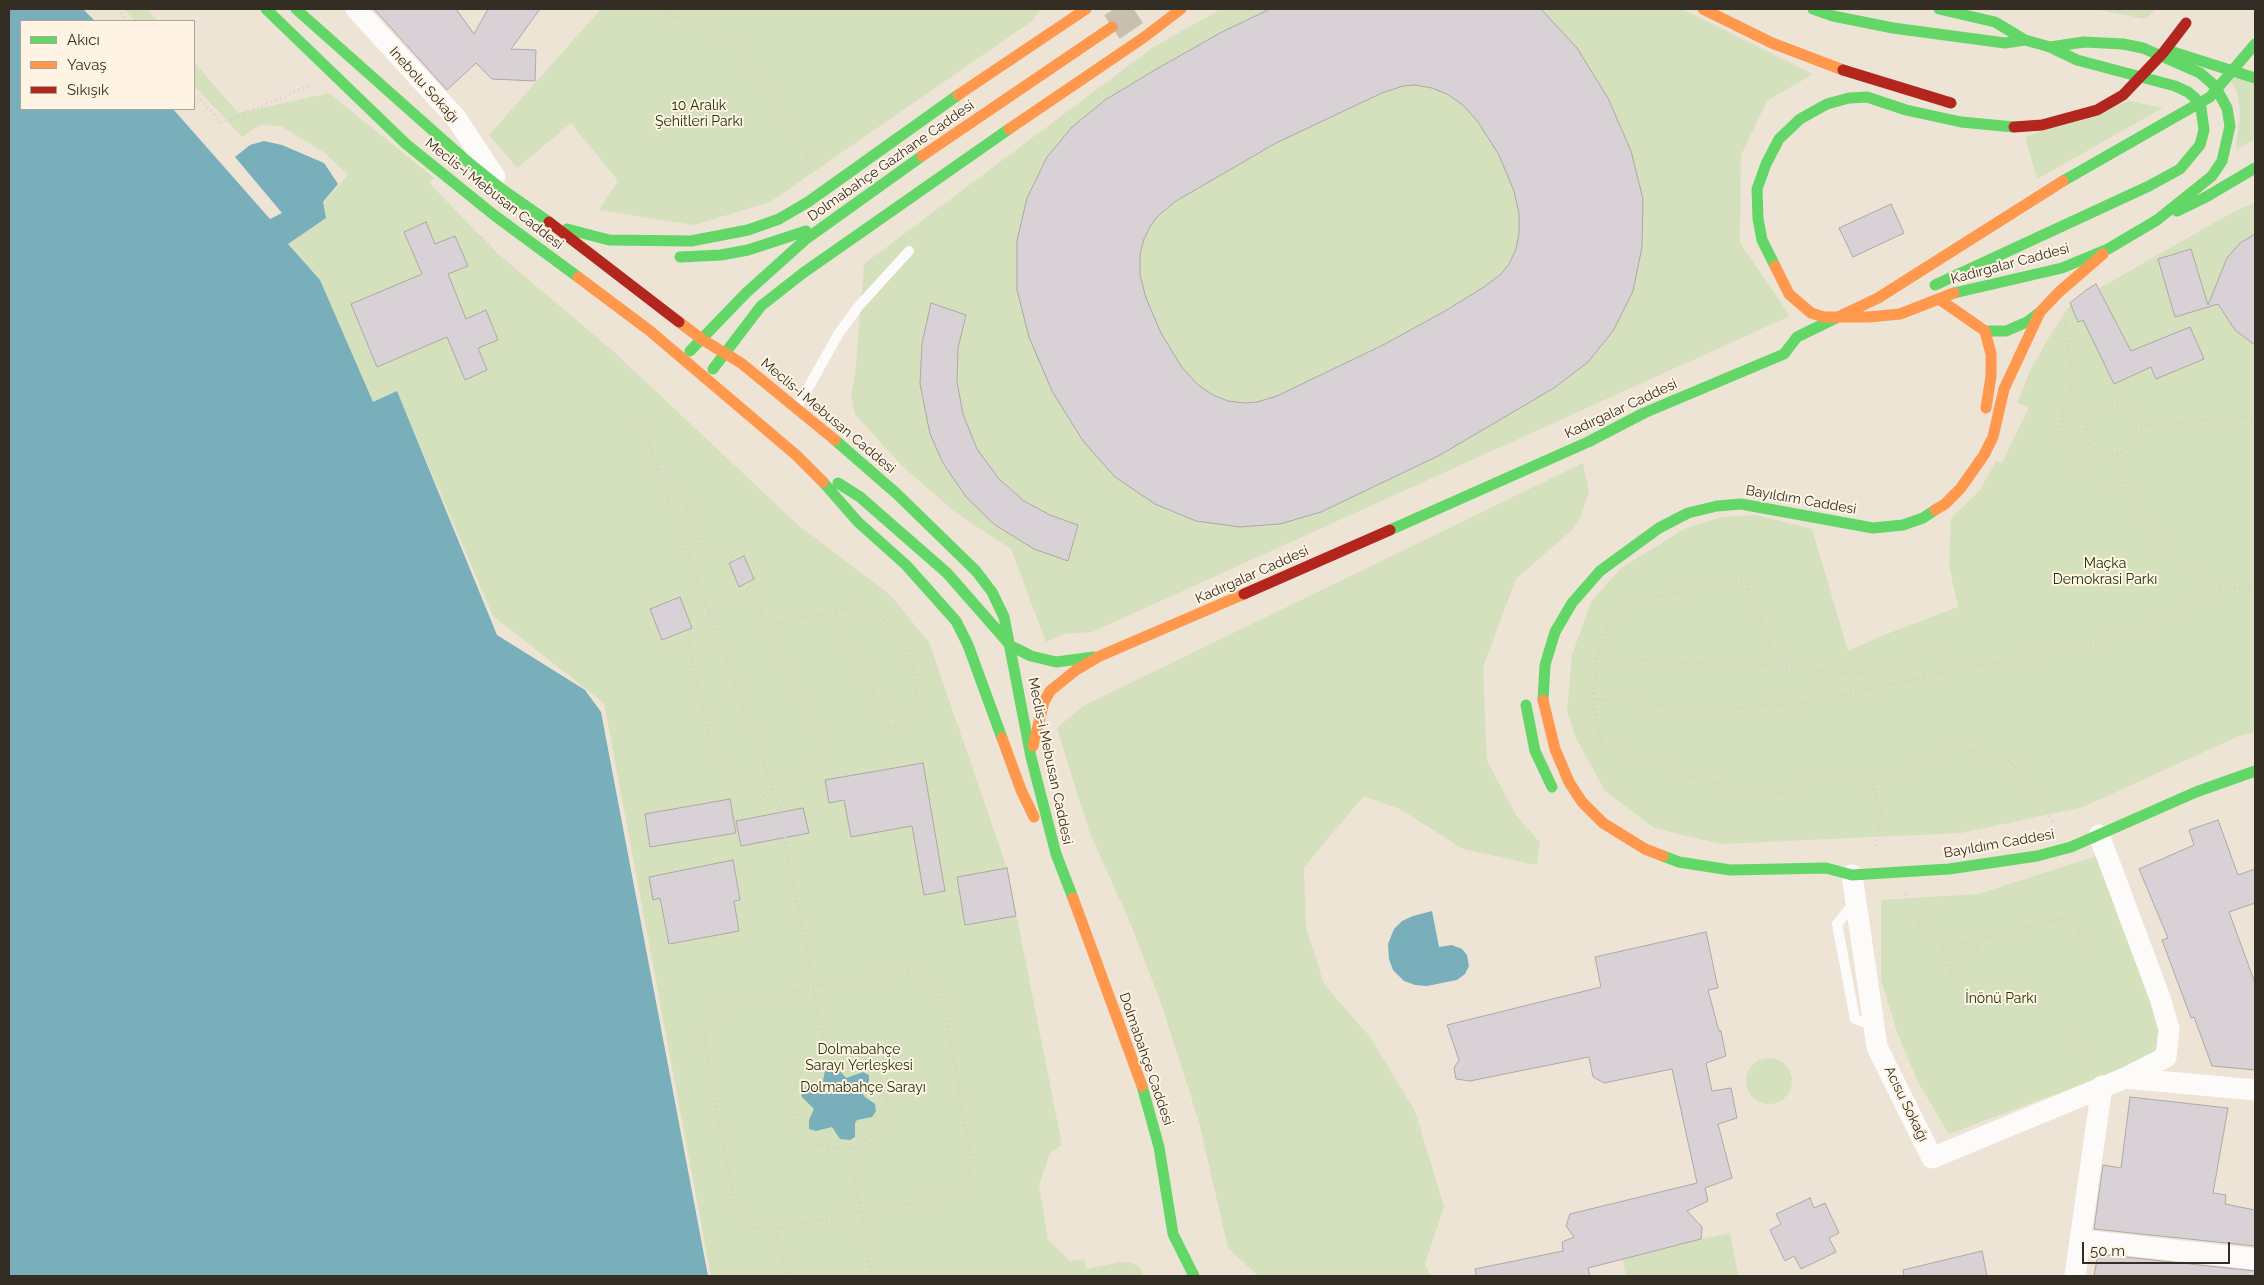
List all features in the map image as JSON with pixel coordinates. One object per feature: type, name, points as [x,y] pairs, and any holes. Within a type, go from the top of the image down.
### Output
[{"type":"main road","name":"Meclis-i Mebusan Caddesi","points":[[266,9],[326,69],[419,155],[494,215],[639,322],[807,464],[858,522],[906,564],[956,621],[978,670],[1021,790],[1056,854]]},
{"type":"main road","name":"Meclis-i Mebusan Caddesi","points":[[296,9],[443,140],[503,190],[555,226],[703,340],[724,355],[741,363],[796,408],[897,494],[976,571],[992,592],[1004,617],[1031,757],[1056,854]]},
{"type":"main road","points":[[608,240],[691,241],[748,230],[779,218],[808,202],[931,113],[1086,9]]},
{"type":"main road","points":[[706,378],[762,306],[803,273],[921,188],[1143,38],[1173,13],[1181,9]]},
{"type":"main road","points":[[1703,9],[1772,42],[1828,65],[1961,105]]},
{"type":"main road","points":[[1813,9],[1834,16],[1928,34],[2005,43],[2025,40]]},
{"type":"main road","points":[[1880,316],[1916,294],[2096,211],[2180,169],[2200,145],[2204,130],[2201,108],[2195,98],[2188,92],[2154,79],[2077,60],[2050,47],[2025,40],[1995,22],[1939,9]]},
{"type":"main road","points":[[2119,82],[2142,67],[2189,19],[2152,65],[2123,95],[2097,110],[2042,125],[2005,127],[1961,122],[1906,110],[1866,97],[1848,98],[1827,104],[1800,119],[1779,139],[1763,172],[1758,189],[1761,233],[1772,262],[1789,294],[1811,313],[1824,317],[1838,317],[1878,298],[1950,254],[2049,189],[2210,97],[2255,44]]},
{"type":"main road","name":"Dolmabahçe Gazhane Caddesi","points":[[682,358],[703,340],[764,276],[806,239],[928,152],[1112,27]]},
{"type":"main road","points":[[2050,47],[2101,42],[2174,52],[2255,78]]},
{"type":"main road","points":[[2143,48],[2200,73],[2215,86],[2227,108],[2230,126],[2222,160],[2212,176],[2157,220]]},
{"type":"main road","points":[[2157,220],[2206,197],[2255,168]]},
{"type":"main road","points":[[669,257],[721,255],[748,250],[801,233],[832,220]]},
{"type":"main road","name":"Kadırgalar Caddesi","points":[[1031,757],[1044,702],[1050,691],[1076,670],[1100,656],[1588,442],[1644,413],[1784,354],[1798,337],[1838,317],[1900,314],[1963,290],[2062,268],[2108,249],[2157,220]]},
{"type":"main road","points":[[555,226],[608,240],[639,251]]},
{"type":"main road","name":"Bayıldım Caddesi","points":[[2108,249],[2059,292],[2040,312],[2004,389],[1992,437],[1984,454],[1960,489],[1945,504],[1923,518],[1903,525],[1873,528],[1741,504],[1717,506],[1688,513],[1652,533],[1600,571],[1572,603],[1555,632],[1545,665],[1543,703],[1555,750],[1569,782],[1582,802],[1604,823],[1645,849],[1679,862],[1730,870],[1826,868],[1843,879],[1991,864],[2037,856],[2071,847],[2196,792],[2255,771]]},
{"type":"main road","points":[[1938,299],[1985,331],[1990,354],[1991,376],[1983,418]]},
{"type":"main road","points":[[1985,331],[2006,331],[2026,322],[2040,312]]},
{"type":"main road","points":[[807,464],[860,497],[915,544],[947,573],[1011,646]]},
{"type":"main road","name":"Bayıldım Caddesi","points":[[1839,510],[1857,513]]},
{"type":"main road","points":[[1880,515],[1896,513]]},
{"type":"main road","name":"Kadırgalar Caddesi","points":[[1011,646],[1030,656],[1056,662],[1100,656]]},
{"type":"main road","points":[[1526,690],[1525,700],[1535,751],[1546,778],[1556,794]]},
{"type":"main road","name":"Dolmabahçe Caddesi","points":[[1056,854],[1132,1056],[1159,1147],[1173,1234],[1178,1249],[1194,1276]]},
{"type":"street","name":"Inebolu Sokağı","points":[[356,9],[456,118],[503,190]]},
{"type":"street","name":"Acısu Sokağı","points":[[1843,879],[1854,903],[1877,1047],[1932,1158],[2125,1078],[2166,1057],[2169,1029],[2160,998],[2099,835]]},
{"type":"street","name":"Acısu Sokağı","points":[[2125,1078],[2255,1090]]},
{"type":"street","points":[[2075,1276],[2102,1086]]},
{"type":"street","points":[[2080,1240],[2255,1259]]},
{"type":"lane","points":[[796,408],[839,333],[858,307],[909,251]]},
{"type":"path","points":[[118,9],[128,20]]},
{"type":"path","points":[[663,9],[665,16],[693,21],[731,40],[748,61],[808,157],[809,173],[802,177]]},
{"type":"path","points":[[195,93],[222,124],[309,84],[316,90]]},
{"type":"path","points":[[475,232],[490,245]]},
{"type":"path","points":[[2063,317],[2073,376],[2062,416],[2061,440],[2077,464],[2102,485],[2125,482]]},
{"type":"path","points":[[2111,404],[2122,406],[2131,414],[2136,426],[2135,435],[2131,443],[2124,450],[2116,454],[2104,453],[2093,448],[2087,438],[2086,426],[2090,414],[2099,406],[2111,404]]},
{"type":"path","points":[[2062,416],[2086,426]]},
{"type":"path","points":[[2136,426],[2255,416]]},
{"type":"path","points":[[639,417],[779,807],[815,987],[826,1054]]},
{"type":"path","points":[[2116,454],[2125,482],[2159,542],[2188,571],[2224,590]]},
{"type":"path","points":[[657,468],[680,492],[700,544],[734,557],[825,743],[779,807]]},
{"type":"path","points":[[1792,667],[1772,649],[1746,580],[1640,600],[1607,624],[1597,655],[1594,699],[1596,723],[1602,746],[1662,765],[1680,774],[1719,784],[1784,794],[1839,769],[1873,784],[1959,746],[2011,761],[2055,824]]},
{"type":"path","points":[[1594,699],[1689,709],[1724,709],[1812,702],[1960,669],[2024,658],[2112,639],[2154,623],[2224,590],[2255,586]]},
{"type":"path","points":[[750,588],[710,614],[688,645],[712,745],[727,771],[779,807]]},
{"type":"path","points":[[767,625],[853,608],[884,620],[909,651],[918,682],[912,718],[901,728],[890,726],[834,612]]},
{"type":"path","points":[[1597,655],[1632,660],[1792,667],[1838,673],[1867,673],[1935,649],[1960,669]]},
{"type":"path","points":[[1873,784],[1882,813],[1876,846]]},
{"type":"path","points":[[1897,873],[1922,932],[1942,945],[1965,1011]]},
{"type":"path","points":[[1942,945],[1974,941],[2065,917],[2075,923],[2085,948]]},
{"type":"path","points":[[1974,941],[1979,951]]},
{"type":"path","points":[[909,971],[924,975],[936,983],[943,998],[971,1160],[969,1176],[962,1188],[946,1197],[767,1230],[753,1228],[743,1220],[736,1208],[704,1042],[705,1030],[709,1020],[721,1008],[815,987],[909,971]]},
{"type":"path","points":[[2071,1027],[2102,1086]]},
{"type":"path","points":[[826,1054],[850,1054],[862,1058],[873,1067],[885,1086],[887,1104],[882,1122],[875,1133],[862,1143],[849,1148],[831,1148],[817,1144],[801,1131],[792,1112],[791,1096],[798,1076],[815,1059],[826,1054]]},
{"type":"path","points":[[849,1148],[872,1276]]},
{"type":"path","points":[[776,1228],[786,1276]]},
{"type":"green space","points":[[124,9],[147,9],[157,20],[134,20]]},
{"type":"green space","name":"10 Aralık Şehitleri Parkı","points":[[601,9],[1041,9],[1032,21],[770,202],[694,225],[599,210],[618,181],[571,123],[517,168],[489,135]]},
{"type":"green space","points":[[1221,9],[1682,9],[1813,74],[1767,101],[1741,155],[1740,243],[1790,316],[1092,632],[1063,634],[1046,642],[1011,549],[956,513],[901,465],[855,414],[851,395],[855,376],[864,264],[1152,48]]},
{"type":"green space","points":[[2095,9],[2156,9],[2145,19]]},
{"type":"green space","name":"Dolmabahçe Sarayı","points":[[195,63],[238,113],[329,93],[434,178],[429,183],[496,252],[614,352],[797,524],[890,595],[929,642],[1007,868],[1062,1145],[1050,1153],[1039,1185],[1048,1240],[1070,1261],[1084,1259],[1086,1269],[1120,1262],[1133,1263],[1140,1268],[1144,1276],[711,1276],[604,703],[493,616],[397,392],[373,403],[288,243],[348,175],[325,153],[281,126],[260,125],[242,137],[195,86]]},
{"type":"green space","points":[[2228,75],[2255,84],[2255,139],[2236,150],[2240,111],[2237,92]]},
{"type":"green space","points":[[2129,101],[2163,108],[2037,179],[2025,137]]},
{"type":"green space","name":"Maçka Demokrasi Parkı","points":[[2255,203],[2255,732],[2239,736],[2083,807],[1961,833],[1721,844],[1654,828],[1605,791],[1575,736],[1567,711],[1572,655],[1591,602],[1621,568],[1686,528],[1722,517],[1756,515],[1812,529],[1848,651],[1958,607],[1949,565],[1951,518],[1980,490],[1996,461],[2002,463],[2029,407],[2017,403],[2030,371],[2070,305],[2235,211]]},
{"type":"green space","points":[[1583,463],[1589,492],[1580,519],[1573,529],[1516,579],[1483,667],[1487,761],[1516,815],[1540,843],[1537,865],[1463,849],[1402,810],[1364,796],[1304,867],[1306,928],[1324,984],[1370,1037],[1415,1111],[1444,1207],[1425,1264],[1430,1276],[1258,1276],[1228,1248],[1199,1122],[1162,1006],[1129,920],[1089,831],[1057,728],[1083,706]]},
{"type":"green space","name":"İnönü Parkı","points":[[2097,856],[2164,1038],[2150,1057],[2128,1067],[1949,1134],[1918,1082],[1897,1032],[1881,980],[1881,900],[1978,894]]},
{"type":"green space","points":[[1769,1058],[1782,1062],[1788,1068],[1792,1081],[1788,1094],[1782,1100],[1769,1104],[1756,1100],[1750,1094],[1746,1081],[1750,1068],[1756,1062]]},
{"type":"green space","points":[[1730,1233],[1738,1276],[1626,1276],[1622,1256]]},
{"type":"water","points":[[9,9],[83,9],[94,20],[20,20],[20,110],[174,110],[270,219],[282,213],[235,157],[250,145],[264,141],[282,145],[324,163],[338,184],[323,202],[326,218],[288,244],[320,280],[373,402],[397,391],[497,635],[585,690],[601,712],[708,1276],[9,1276]]},
{"type":"water","points":[[1432,911],[1439,947],[1452,945],[1462,949],[1467,955],[1469,966],[1465,974],[1457,980],[1427,986],[1415,985],[1404,981],[1393,970],[1389,959],[1388,944],[1394,929],[1402,921]]},
{"type":"water","points":[[830,1062],[846,1078],[863,1072],[869,1075],[869,1081],[862,1093],[875,1104],[876,1111],[872,1117],[857,1120],[855,1123],[855,1137],[850,1140],[840,1139],[832,1127],[816,1131],[809,1129],[809,1120],[814,1109],[802,1097],[801,1089],[823,1081],[826,1065]]},
{"type":"building","points":[[374,9],[456,9],[474,34],[488,9],[540,9],[511,49],[536,50],[535,81],[492,79],[476,63],[447,90]]},
{"type":"building","points":[[1270,9],[1541,9],[1577,48],[1608,98],[1631,151],[1643,199],[1642,247],[1633,291],[1613,331],[1588,362],[1554,388],[1440,455],[1321,512],[1280,524],[1240,527],[1196,521],[1155,504],[1115,477],[1083,441],[1052,391],[1029,337],[1017,290],[1017,241],[1027,198],[1047,157],[1072,127],[1105,100],[1220,33]],"holes":[[[1415,85],[1432,88],[1447,94],[1463,105],[1478,122],[1499,155],[1514,191],[1519,214],[1519,233],[1516,249],[1509,264],[1501,274],[1484,287],[1445,311],[1383,345],[1277,396],[1257,402],[1228,401],[1213,395],[1197,384],[1181,366],[1161,333],[1146,298],[1140,275],[1140,255],[1144,239],[1151,225],[1159,215],[1176,201],[1276,143],[1382,93],[1403,86]]]},
{"type":"building","points":[[1891,204],[1904,233],[1853,257],[1839,228]]},
{"type":"building","points":[[426,222],[435,244],[455,236],[468,266],[448,274],[466,319],[486,310],[498,340],[478,348],[487,370],[465,380],[447,337],[377,367],[351,304],[422,274],[404,232]]},
{"type":"building","points":[[2255,234],[2255,345],[2235,330],[2218,304],[2175,317],[2158,259],[2191,249],[2208,305],[2227,258],[2240,243]]},
{"type":"building","points":[[2096,284],[2131,351],[2190,327],[2204,359],[2156,379],[2151,367],[2114,384],[2083,320],[2078,322],[2070,303]]},
{"type":"building","points":[[931,303],[966,315],[958,348],[957,382],[963,414],[977,449],[999,479],[1024,501],[1050,515],[1078,525],[1068,561],[1034,549],[995,525],[966,497],[943,463],[930,434],[920,384],[922,343]]},
{"type":"building","points":[[744,556],[754,579],[739,587],[729,563]]},
{"type":"building","points":[[680,597],[692,628],[662,640],[650,609]]},
{"type":"building","points":[[923,763],[945,891],[924,895],[912,826],[851,837],[844,800],[829,803],[825,780]]},
{"type":"building","points":[[730,799],[736,833],[650,847],[645,814]]},
{"type":"building","points":[[803,808],[809,833],[741,846],[736,821]]},
{"type":"building","points":[[2218,820],[2238,875],[2255,869],[2255,903],[2229,912],[2255,983],[2255,1070],[2212,1066],[2194,1017],[2191,1018],[2162,940],[2168,938],[2139,869],[2194,845],[2189,830]]},
{"type":"building","points":[[733,860],[740,900],[734,901],[739,931],[669,944],[660,898],[653,900],[649,877]]},
{"type":"building","points":[[1007,868],[1016,916],[965,925],[957,877]]},
{"type":"building","points":[[1706,932],[1718,988],[1708,990],[1719,1031],[1721,1031],[1726,1056],[1706,1063],[1712,1091],[1731,1088],[1737,1118],[1718,1124],[1732,1178],[1705,1188],[1708,1201],[1687,1211],[1702,1227],[1701,1239],[1588,1268],[1590,1276],[1476,1276],[1475,1269],[1563,1251],[1562,1242],[1574,1237],[1566,1226],[1570,1214],[1697,1183],[1672,1069],[1604,1083],[1593,1077],[1589,1057],[1470,1081],[1456,1079],[1454,1068],[1459,1060],[1447,1025],[1601,987],[1595,957]]},
{"type":"building","points":[[2130,1097],[2228,1108],[2213,1193],[2226,1195],[2225,1204],[2255,1210],[2255,1246],[2094,1229],[2103,1165],[2121,1168]]},
{"type":"building","points":[[1810,1198],[1814,1208],[1825,1203],[1839,1233],[1829,1238],[1836,1252],[1801,1269],[1794,1256],[1785,1261],[1770,1230],[1781,1224],[1776,1214]]},
{"type":"building","points":[[1982,1251],[1987,1276],[1904,1276],[1903,1270]]},
{"type":"building","points":[[2098,1254],[2255,1271],[2255,1276],[2094,1276]]},
{"type":"tunnel","points":[[1112,27],[1139,9]]},
{"type":"traffic: fast","points":[[266,9],[406,144],[494,215],[578,277]]},
{"type":"traffic: fast","points":[[296,9],[468,162],[503,190],[549,222]]},
{"type":"traffic: fast","points":[[1813,9],[1833,16],[1893,28],[2005,43],[2025,40],[2050,47],[2077,60],[2175,86],[2188,92],[2195,98],[2201,108],[2204,130],[2200,145],[2180,169],[2149,186],[1935,285]]},
{"type":"traffic: fast","points":[[1939,9],[1995,22],[2025,40]]},
{"type":"traffic: fast","points":[[1954,293],[2062,268],[2108,249],[2157,220],[2212,176],[2222,161],[2230,126],[2227,108],[2215,86],[2200,73],[2143,48],[2123,44],[2084,42],[2050,47]]},
{"type":"traffic: fast","points":[[2063,181],[2210,97],[2255,44]]},
{"type":"traffic: fast","points":[[2173,52],[2255,78]]},
{"type":"traffic: fast","points":[[567,229],[609,240],[691,241],[748,230],[779,219],[808,202],[958,95]]},
{"type":"traffic: fast","points":[[1775,266],[1762,240],[1758,219],[1757,189],[1766,164],[1779,139],[1800,119],[1827,104],[1849,98],[1867,97],[1906,110],[1961,122],[2014,127]]},
{"type":"traffic: fast","points":[[713,369],[761,306],[803,273],[1009,129]]},
{"type":"traffic: fast","points":[[690,351],[746,293],[806,239],[922,156]]},
{"type":"traffic: fast","points":[[2177,211],[2206,197],[2255,168]]},
{"type":"traffic: fast","points":[[680,257],[721,255],[748,250],[806,231]]},
{"type":"traffic: fast","points":[[1985,331],[2006,331],[2027,322],[2040,312]]},
{"type":"traffic: fast","points":[[1390,530],[1588,442],[1644,413],[1784,354],[1797,337],[1836,318]]},
{"type":"traffic: fast","points":[[835,440],[897,494],[976,571],[992,592],[1004,617],[1031,757],[1056,854],[1073,898]]},
{"type":"traffic: fast","points":[[823,482],[858,522],[906,565],[956,621],[968,645],[1002,738]]},
{"type":"traffic: fast","points":[[838,483],[860,497],[947,573],[1011,646],[1031,656],[1056,662],[1094,657]]},
{"type":"traffic: fast","points":[[1543,700],[1545,665],[1555,632],[1572,603],[1600,571],[1659,528],[1688,513],[1717,506],[1741,504],[1873,528],[1903,525],[1923,518],[1935,510]]},
{"type":"traffic: fast","points":[[1526,705],[1535,751],[1552,787]]},
{"type":"traffic: fast","points":[[1663,856],[1679,862],[1730,870],[1826,868],[1852,875],[1949,869],[2037,856],[2071,847],[2196,792],[2255,771]]},
{"type":"traffic: fast","points":[[1142,1086],[1159,1147],[1173,1234],[1194,1276]]},
{"type":"traffic: slow","points":[[958,95],[1086,9]]},
{"type":"traffic: slow","points":[[1009,129],[1143,38],[1181,9]]},
{"type":"traffic: slow","points":[[1703,9],[1772,43],[1843,70]]},
{"type":"traffic: slow","points":[[922,156],[1112,27]]},
{"type":"traffic: slow","points":[[1836,318],[1878,298],[2063,181]]},
{"type":"traffic: slow","points":[[1935,510],[1945,504],[1960,489],[1984,455],[1993,437],[2004,389],[2040,312],[2059,292],[2103,254]]},
{"type":"traffic: slow","points":[[1775,266],[1789,294],[1811,313],[1824,317],[1868,317],[1900,314],[1954,293]]},
{"type":"traffic: slow","points":[[578,277],[650,331],[796,455],[823,482]]},
{"type":"traffic: slow","points":[[1939,299],[1985,331],[1991,354],[1991,376],[1986,408]]},
{"type":"traffic: slow","points":[[679,322],[703,340],[741,363],[835,440]]},
{"type":"traffic: slow","points":[[1033,746],[1044,702],[1050,691],[1076,670],[1100,656],[1244,594]]},
{"type":"traffic: slow","points":[[1543,700],[1555,749],[1569,782],[1582,802],[1603,823],[1645,849],[1663,856]]},
{"type":"traffic: slow","points":[[1002,738],[1021,790],[1034,817]]},
{"type":"traffic: slow","points":[[1073,898],[1142,1086]]},
{"type":"traffic: jam","points":[[2014,127],[2042,125],[2097,110],[2123,95],[2163,53],[2186,23]]},
{"type":"traffic: jam","points":[[1843,70],[1951,103]]},
{"type":"traffic: jam","points":[[549,222],[679,322]]},
{"type":"traffic: jam","points":[[1244,594],[1390,530]]},
{"type":"park label","name":"Dolmabahçe Sarayı Yerleşkesi","points":[[859,1058]]}]
